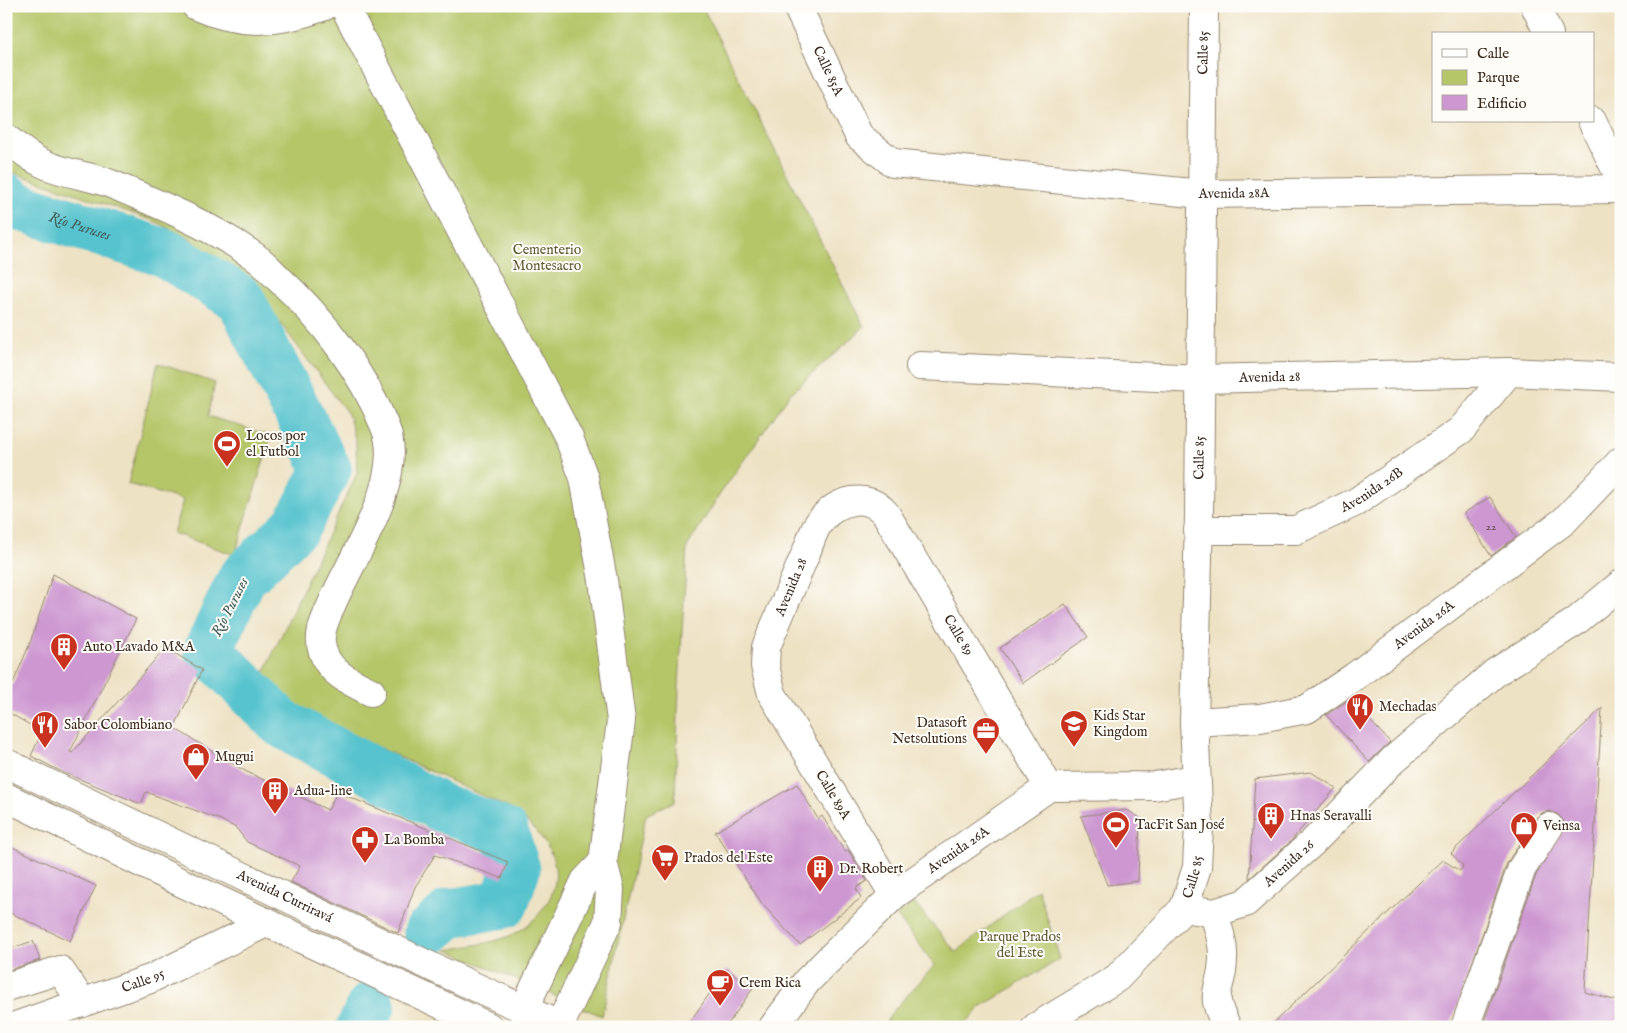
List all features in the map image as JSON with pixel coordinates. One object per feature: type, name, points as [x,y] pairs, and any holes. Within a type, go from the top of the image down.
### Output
[{"type":"main road","points":[[196,6],[220,16],[259,21],[299,16],[326,6]]},
{"type":"main road","points":[[344,6],[564,429],[584,478],[603,580],[621,721],[603,862],[610,889],[608,922],[562,1026]]},
{"type":"main road","name":"Calle 85A","points":[[797,6],[859,136]]},
{"type":"main road","name":"Calle 85","points":[[1184,908],[1197,867],[1199,826],[1195,779],[1194,722],[1204,6]]},
{"type":"main road","points":[[1535,6],[1548,32]]},
{"type":"main road","points":[[1592,122],[1621,180]]},
{"type":"main road","name":"Avenida 28A","points":[[859,136],[893,163],[1202,194],[1621,189]]},
{"type":"main road","points":[[6,138],[44,164],[108,183],[149,200],[253,255],[299,298],[341,350],[372,396],[389,436],[390,465],[377,508],[344,576],[323,625],[320,637],[323,653],[336,672],[350,682],[371,692]]},
{"type":"main road","name":"Avenida 28","points":[[920,366],[1200,379],[1509,372],[1621,377]]},
{"type":"main road","name":"Avenida 26B","points":[[1198,530],[1296,530],[1356,502],[1461,430],[1509,372]]},
{"type":"main road","name":"Avenida 26A","points":[[1194,722],[1260,718],[1307,709],[1354,677],[1564,522],[1621,461]]},
{"type":"main road","name":"Avenida 28","points":[[772,694],[765,666],[766,646],[819,522],[837,506],[853,499]]},
{"type":"main road","name":"Calle 89","points":[[853,499],[874,504],[886,514],[1049,787]]},
{"type":"main road","name":"Avenida 26","points":[[1184,908],[1214,913],[1245,903],[1313,842],[1393,760],[1496,672],[1574,622],[1621,584]]},
{"type":"main road","name":"Calle 89A","points":[[772,694],[894,895]]},
{"type":"main road","name":"Avenida Curriravá","points":[[6,763],[434,968],[562,1026]]},
{"type":"main road","points":[[1049,787],[1154,786],[1195,779]]},
{"type":"main road","name":"Avenida 26A","points":[[773,1027],[807,982],[894,895],[1049,787]]},
{"type":"main road","points":[[6,797],[178,881],[490,1027]]},
{"type":"main road","points":[[1465,1027],[1522,868],[1549,827]]},
{"type":"main road","points":[[524,1009],[585,881],[603,862]]},
{"type":"main road","points":[[1036,1027],[1117,978],[1184,908]]},
{"type":"main road","points":[[1214,913],[1223,946],[1223,961],[1216,992],[1216,1007],[1226,1027]]},
{"type":"main road","name":"Calle 95","points":[[13,1027],[150,980],[268,922]]},
{"type":"main road","points":[[6,988],[60,970],[83,1003]]},
{"type":"green space","name":"Cementerio Montesacro","points":[[6,6],[702,6],[864,327],[790,394],[720,494],[687,547],[675,801],[646,815],[602,1016],[447,950],[512,935],[527,926],[543,909],[551,895],[555,881],[555,867],[545,842],[525,820],[513,810],[256,690],[357,473],[356,442],[348,414],[275,316],[220,261],[190,239],[152,220],[6,170]]},
{"type":"green space","points":[[158,363],[215,383],[208,416],[271,436],[235,555],[173,533],[183,500],[128,484]]},
{"type":"green space","name":"Parque Prados del Este","points":[[1038,889],[1060,959],[982,1006],[962,1027],[883,1027],[893,1011],[935,965],[896,915],[914,903],[956,952]]},
{"type":"building","points":[[1490,497],[1516,537],[1491,556],[1464,513]]},
{"type":"building","points":[[53,574],[136,619],[70,752],[72,753],[162,652],[176,654],[202,670],[174,728],[245,771],[328,810],[337,792],[508,862],[502,878],[435,855],[415,887],[398,933],[291,882],[300,866],[247,842],[236,828],[221,820],[146,792],[141,804],[62,772],[31,756],[42,732],[6,711],[6,700],[30,643]]},
{"type":"building","points":[[1065,604],[1088,637],[1023,683],[1000,648]]},
{"type":"building","name":"Mechadas","points":[[1350,699],[1390,742],[1369,762],[1326,715]]},
{"type":"building","name":"Veinsa","points":[[1602,708],[1585,992],[1621,1002],[1621,1027],[1482,1027],[1536,875],[1564,828],[1563,820],[1557,814],[1549,811],[1542,813],[1536,818],[1507,863],[1450,1027],[1269,1027],[1443,860],[1460,871],[1463,866],[1451,853]]},
{"type":"building","name":"Hnas Seravalli","points":[[1311,772],[1336,788],[1291,841],[1249,879],[1255,779]]},
{"type":"building","points":[[797,784],[818,819],[822,816],[845,852],[848,850],[867,881],[856,888],[861,898],[800,945],[763,905],[715,832]]},
{"type":"building","name":"TacFit San José","points":[[1127,810],[1140,818],[1138,881],[1107,885],[1081,816]]},
{"type":"building","points":[[6,844],[96,886],[70,941],[6,911]]},
{"type":"building","points":[[33,941],[40,960],[6,971],[6,950]]},
{"type":"building","name":"Crem Rica","points":[[727,969],[753,988],[726,1027],[686,1027]]},
{"type":"waterway","name":"Río Puruses","points":[[6,197],[18,206],[165,253],[240,299],[327,469],[297,525],[242,578],[208,650],[281,723],[440,807],[504,832],[516,869],[504,904],[450,913],[428,932]]},
{"type":"waterway","name":"Río Puruses","points":[[361,1027],[371,1006]]},
{"type":"place","name":"Locos por el Futbol","points":[[227,468]]},
{"type":"place","name":"Auto Lavado M&A","points":[[64,671]]},
{"type":"place","name":"Mechadas","points":[[1360,731]]},
{"type":"place","name":"Kids Star Kingdom","points":[[1074,748]]},
{"type":"place","name":"Sabor Colombiano","points":[[45,749]]},
{"type":"place","name":"Datasoft Netsolutions","points":[[986,755]]},
{"type":"place","name":"Mugui","points":[[196,781]]},
{"type":"place","name":"Adua-line","points":[[275,815]]},
{"type":"place","name":"Hnas Seravalli","points":[[1271,840]]},
{"type":"place","name":"TacFit San José","points":[[1116,849]]},
{"type":"place","name":"Veinsa","points":[[1524,850]]},
{"type":"place","name":"La Bomba","points":[[365,864]]},
{"type":"place","name":"Prados del Este","points":[[665,882]]},
{"type":"place","name":"Dr. Robert","points":[[820,893]]},
{"type":"place","name":"Crem Rica","points":[[720,1007]]}]
